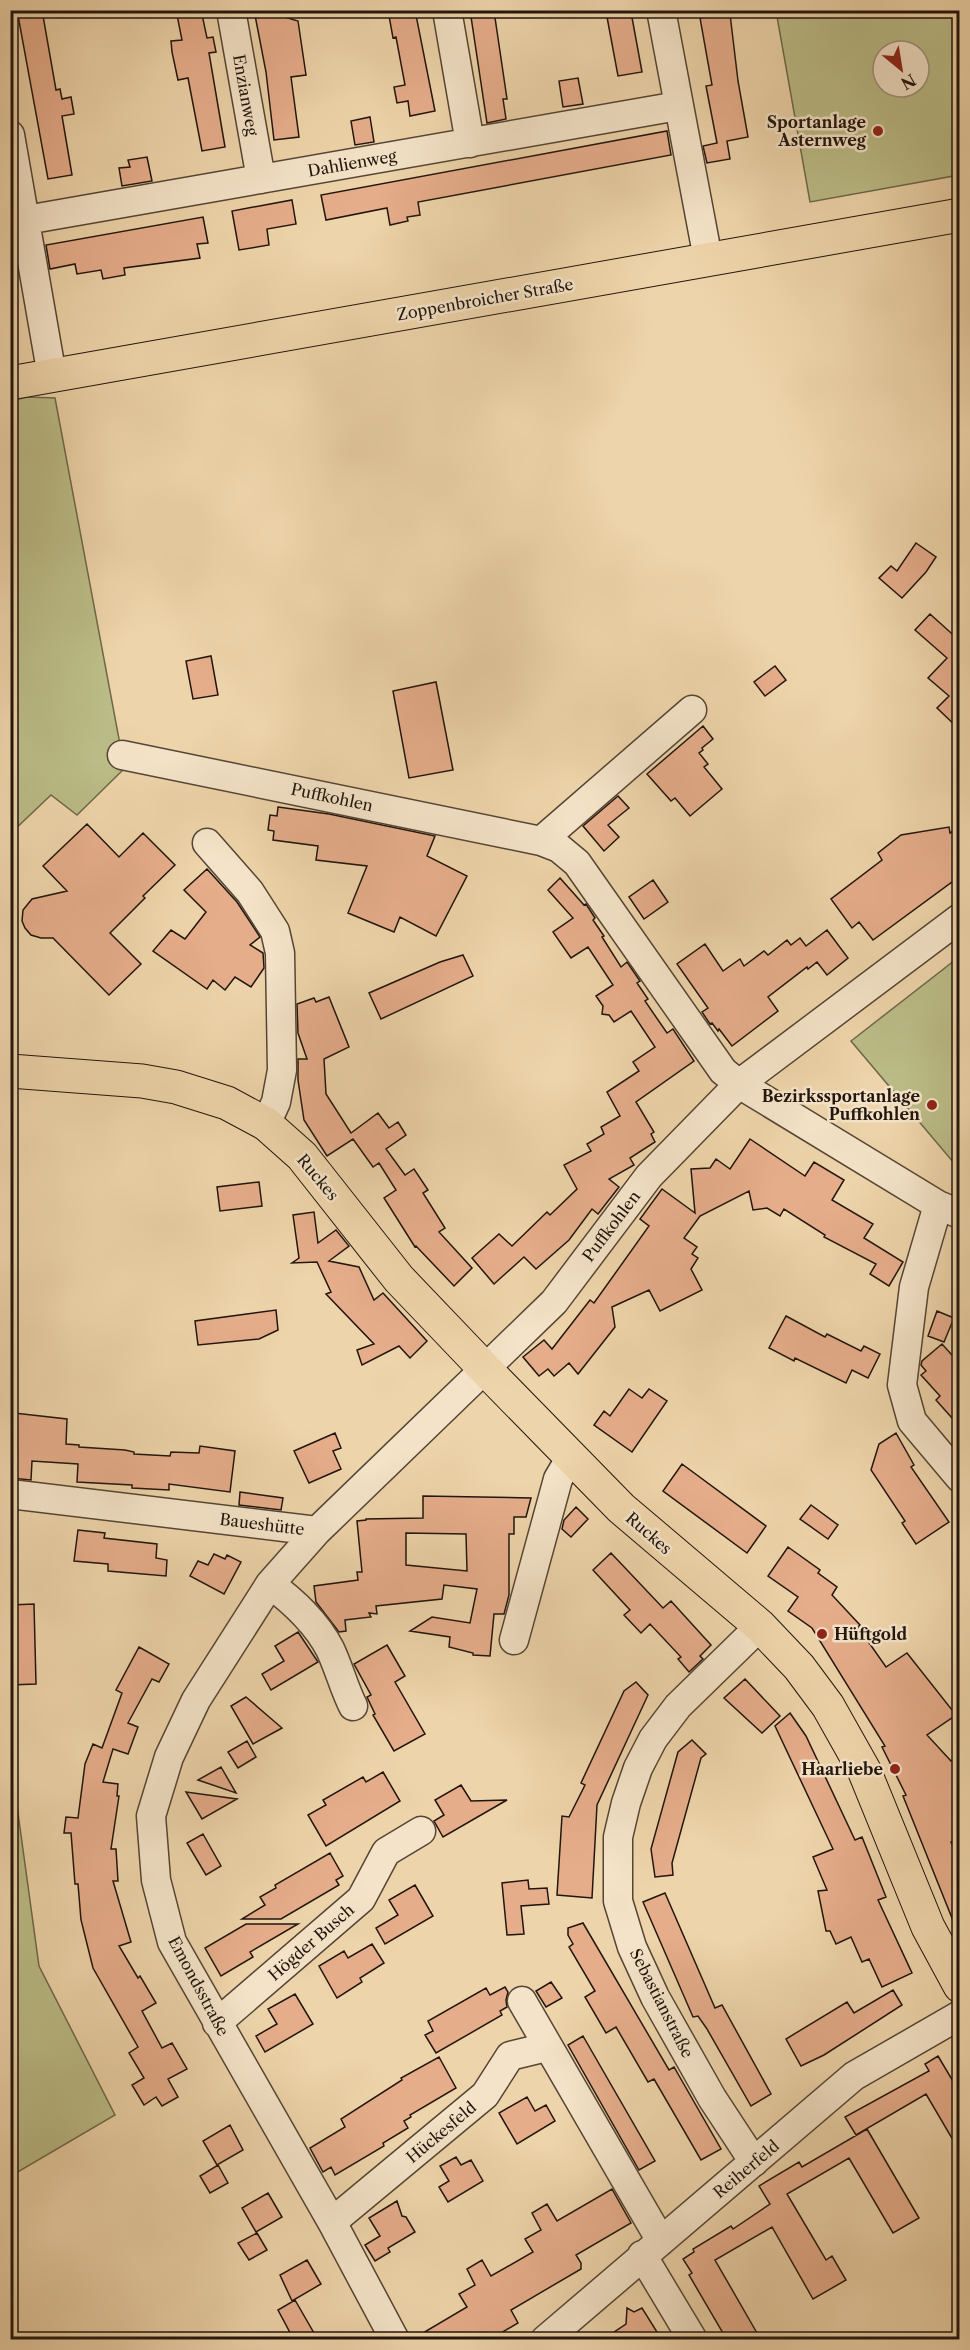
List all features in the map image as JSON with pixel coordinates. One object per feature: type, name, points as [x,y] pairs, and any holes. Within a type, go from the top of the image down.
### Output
[{"type":"main road","name":"Zoppenbroicher Straße","points":[[10,383],[960,215]]},
{"type":"main road","name":"Ruckes","points":[[10,1071],[142,1081],[176,1087],[227,1103],[266,1125],[302,1156],[399,1279],[484,1369],[621,1508],[760,1626],[799,1667],[828,1706],[864,1770],[928,1927],[960,1986]]},
{"type":"street","name":"Enzianweg","points":[[231,10],[261,179]]},
{"type":"street","points":[[447,10],[470,143]]},
{"type":"street","points":[[661,10],[708,259]]},
{"type":"street","name":"Dahlienweg","points":[[26,220],[678,105]]},
{"type":"street","points":[[10,135],[52,376]]},
{"type":"street","points":[[541,841],[692,710]]},
{"type":"street","name":"Puffkohlen","points":[[122,755],[541,841],[559,848],[577,863],[723,1071],[739,1084]]},
{"type":"street","points":[[207,843],[250,892],[275,931],[280,953],[282,1070],[276,1102],[266,1125]]},
{"type":"street","name":"Puffkohlen","points":[[484,1369],[554,1302],[649,1176],[739,1084],[960,918]]},
{"type":"street","points":[[739,1084],[949,1210],[914,1287],[902,1385],[912,1421],[960,1478]]},
{"type":"street","name":"Baueshütte","points":[[10,1494],[317,1531],[484,1369]]},
{"type":"street","points":[[514,1640],[558,1479],[571,1457]]},
{"type":"street","name":"Emondsstraße","points":[[317,1531],[270,1584],[196,1700],[169,1756],[151,1816],[156,1880],[172,1942],[332,2222],[395,2340]]},
{"type":"street","points":[[270,1584],[297,1604],[321,1633],[353,1706]]},
{"type":"street","name":"Sebastianstraße","points":[[754,2162],[655,1997],[632,1947],[618,1901],[618,1837],[638,1768],[653,1739],[678,1706],[760,1626]]},
{"type":"street","name":"Högder Busch","points":[[218,2023],[361,1899],[386,1852],[421,1831]]},
{"type":"street","points":[[522,2001],[652,2248],[693,2340]]},
{"type":"street","name":"Reiherfeld","points":[[545,2340],[854,2076],[960,2015]]},
{"type":"street","name":"Hückesfeld","points":[[332,2222],[485,2095],[510,2056],[547,2047]]},
{"type":"green space","name":"Sportanlage Asternweg","points":[[776,11],[959,11],[959,175],[810,202]]},
{"type":"green space","points":[[27,397],[55,398],[122,755],[130,763],[77,815],[51,795],[11,833],[11,401]]},
{"type":"green space","name":"Bezirkssportanlage Puffkohlen","points":[[959,957],[959,1169],[851,1041]]},
{"type":"green space","points":[[10,1783],[14,1784],[39,1966],[115,2115],[11,2176]]},
{"type":"building","points":[[17,10],[42,10],[56,90],[60,89],[62,99],[71,97],[74,114],[62,116],[72,175],[48,179]]},
{"type":"building","points":[[176,10],[201,10],[207,38],[213,37],[216,52],[209,53],[225,147],[202,151],[188,78],[178,80],[172,52],[171,41],[182,40]]},
{"type":"building","points":[[254,10],[280,10],[281,16],[298,21],[306,75],[291,77],[299,137],[274,140],[266,72]]},
{"type":"building","points":[[388,10],[415,10],[435,111],[410,116],[408,101],[397,103],[394,87],[405,85],[396,37],[393,38]]},
{"type":"building","points":[[470,10],[494,11],[507,99],[503,99],[506,119],[487,123]]},
{"type":"building","points":[[631,12],[642,72],[618,76],[607,17]]},
{"type":"building","points":[[730,14],[748,137],[727,141],[730,159],[707,163],[703,146],[717,143],[706,86],[712,85],[700,18]]},
{"type":"building","points":[[578,78],[583,104],[563,107],[559,81]]},
{"type":"building","points":[[370,117],[374,142],[355,145],[351,121]]},
{"type":"building","points":[[667,131],[671,155],[418,202],[420,215],[407,217],[408,221],[390,225],[387,208],[326,220],[321,195]]},
{"type":"building","points":[[147,157],[152,181],[122,186],[119,168],[130,167],[128,160]]},
{"type":"building","points":[[292,200],[296,224],[267,229],[269,245],[239,250],[232,211]]},
{"type":"building","points":[[203,217],[208,243],[197,244],[200,258],[124,268],[125,275],[103,279],[101,270],[77,274],[75,264],[50,269],[46,245]]},
{"type":"building","points":[[916,543],[936,557],[926,572],[902,598],[879,578],[891,566],[897,571]]},
{"type":"building","points":[[930,614],[960,641],[960,730],[937,708],[949,696],[928,678],[947,658],[915,630]]},
{"type":"building","points":[[211,656],[218,695],[193,699],[186,661]]},
{"type":"building","points":[[775,666],[786,680],[765,696],[754,682]]},
{"type":"building","points":[[436,682],[453,770],[409,778],[393,691]]},
{"type":"building","points":[[703,726],[713,739],[699,753],[708,764],[704,767],[722,789],[690,816],[675,798],[671,801],[647,774]]},
{"type":"building","points":[[618,796],[629,808],[608,825],[619,837],[604,851],[583,826]]},
{"type":"building","points":[[278,807],[329,814],[435,836],[427,856],[467,876],[436,936],[400,917],[394,932],[348,913],[367,866],[316,860],[318,846],[273,840],[274,831],[268,830],[270,815],[277,816]]},
{"type":"building","points":[[87,824],[119,857],[143,833],[175,865],[110,933],[141,964],[109,995],[53,938],[31,935],[22,921],[23,910],[32,899],[67,891],[43,866]]},
{"type":"building","points":[[949,827],[950,833],[960,827],[960,876],[873,940],[859,922],[852,928],[831,899],[882,860],[878,853],[901,835]]},
{"type":"building","points":[[207,869],[237,902],[260,937],[250,945],[263,953],[264,968],[251,987],[235,977],[225,990],[213,980],[207,989],[153,951],[171,930],[185,939],[206,912],[184,890]]},
{"type":"building","points":[[560,878],[584,905],[586,904],[604,936],[602,937],[621,967],[627,962],[640,981],[637,983],[648,999],[645,1001],[667,1033],[673,1029],[694,1061],[636,1102],[654,1132],[651,1134],[655,1142],[630,1158],[634,1165],[609,1179],[619,1187],[598,1214],[592,1209],[569,1240],[536,1269],[524,1257],[494,1284],[472,1258],[499,1234],[512,1246],[547,1212],[550,1215],[577,1189],[564,1165],[591,1151],[587,1144],[604,1134],[601,1127],[620,1116],[607,1092],[639,1071],[633,1062],[655,1047],[631,1011],[614,1022],[609,1015],[602,1014],[603,1006],[596,996],[613,985],[588,947],[571,958],[553,932],[573,918],[548,890]]},
{"type":"building","points":[[653,880],[668,902],[644,919],[629,897]]},
{"type":"building","points":[[827,930],[848,958],[827,975],[817,962],[808,969],[807,967],[768,997],[778,1011],[732,1046],[719,1029],[718,1031],[712,1023],[710,1024],[702,1012],[708,1008],[677,964],[705,944],[723,971],[740,959],[744,966],[764,951],[768,955],[787,940],[791,945],[800,938],[806,946]]},
{"type":"building","points":[[463,955],[473,976],[381,1019],[369,993],[440,962]]},
{"type":"building","points":[[329,997],[349,1047],[324,1059],[326,1094],[351,1133],[378,1113],[389,1128],[398,1122],[406,1135],[386,1149],[405,1175],[414,1169],[428,1190],[423,1193],[445,1228],[439,1232],[472,1268],[454,1286],[415,1247],[384,1198],[396,1190],[379,1163],[373,1167],[353,1139],[327,1156],[304,1120],[298,1080],[298,1059],[307,1059],[298,1033],[297,1004],[314,998],[316,1002]]},
{"type":"building","points":[[750,1139],[805,1176],[814,1162],[844,1180],[832,1200],[873,1224],[864,1238],[903,1262],[889,1286],[870,1274],[876,1264],[824,1237],[825,1235],[784,1209],[780,1216],[767,1208],[753,1210],[749,1191],[700,1216],[684,1238],[697,1247],[692,1254],[698,1258],[691,1269],[702,1290],[660,1311],[649,1290],[612,1307],[615,1327],[578,1374],[569,1363],[554,1376],[548,1369],[539,1376],[523,1357],[544,1340],[552,1349],[590,1300],[594,1303],[649,1226],[640,1219],[662,1189],[695,1213],[691,1169],[710,1168],[716,1159],[730,1169]]},
{"type":"building","points":[[259,1182],[262,1206],[220,1211],[217,1187]]},
{"type":"building","points":[[314,1212],[318,1243],[336,1230],[349,1246],[329,1261],[359,1267],[374,1300],[383,1293],[427,1341],[410,1358],[399,1346],[362,1365],[357,1350],[374,1344],[326,1294],[331,1292],[317,1262],[292,1263],[299,1258],[293,1215]]},
{"type":"building","points":[[276,1310],[278,1330],[259,1339],[198,1345],[195,1321]]},
{"type":"building","points":[[937,1311],[954,1318],[944,1342],[928,1336]]},
{"type":"building","points":[[786,1316],[825,1337],[827,1334],[861,1351],[864,1346],[880,1354],[868,1378],[852,1370],[846,1383],[769,1348]]},
{"type":"building","points":[[942,1344],[960,1364],[960,1427],[936,1400],[940,1396],[921,1375],[926,1371],[921,1365],[922,1361]]},
{"type":"building","points":[[629,1389],[642,1398],[649,1389],[667,1401],[632,1452],[594,1425],[604,1411],[610,1416]]},
{"type":"building","points":[[10,1414],[67,1419],[66,1444],[79,1445],[79,1447],[170,1456],[171,1452],[199,1453],[200,1446],[235,1451],[230,1492],[169,1484],[169,1490],[77,1482],[78,1464],[32,1461],[31,1480],[10,1478],[13,1433],[10,1433]]},
{"type":"building","points":[[335,1433],[341,1448],[333,1451],[341,1469],[309,1483],[294,1451]]},
{"type":"building","points":[[896,1433],[914,1465],[911,1467],[949,1522],[916,1544],[902,1523],[905,1521],[871,1470],[879,1444]]},
{"type":"building","points":[[682,1464],[766,1526],[747,1553],[663,1491]]},
{"type":"building","points":[[240,1492],[283,1498],[281,1510],[239,1505]]},
{"type":"building","points":[[423,1496],[531,1498],[526,1517],[514,1517],[514,1534],[509,1534],[509,1595],[504,1614],[494,1614],[490,1656],[473,1655],[473,1653],[449,1647],[450,1637],[410,1631],[432,1617],[470,1623],[477,1589],[444,1585],[442,1599],[376,1606],[377,1614],[369,1613],[371,1617],[345,1620],[346,1631],[339,1632],[316,1602],[314,1586],[358,1580],[357,1572],[362,1572],[357,1521],[423,1518]],"holes":[[[406,1533],[466,1534],[467,1571],[406,1565]]]},
{"type":"building","points":[[811,1505],[838,1525],[828,1539],[800,1519]]},
{"type":"building","points":[[576,1507],[588,1519],[571,1537],[562,1529],[564,1520]]},
{"type":"building","points":[[78,1530],[105,1533],[104,1538],[157,1544],[156,1558],[167,1560],[166,1576],[108,1571],[108,1564],[74,1561]]},
{"type":"building","points":[[788,1547],[820,1570],[818,1573],[837,1587],[832,1595],[860,1625],[858,1627],[886,1667],[907,1653],[956,1715],[927,1735],[951,1761],[960,1755],[960,1836],[951,1842],[960,1863],[960,1938],[903,1796],[906,1795],[882,1747],[885,1746],[812,1628],[788,1611],[798,1597],[768,1576]]},
{"type":"building","points":[[611,1553],[663,1608],[671,1601],[711,1645],[700,1656],[703,1659],[689,1672],[678,1659],[681,1657],[650,1624],[641,1633],[624,1615],[630,1610],[593,1570]]},
{"type":"building","points":[[214,1554],[225,1559],[227,1555],[241,1562],[224,1594],[190,1576],[198,1561],[208,1565]]},
{"type":"building","points":[[34,1604],[36,1684],[10,1685],[10,1605]]},
{"type":"building","points":[[298,1632],[318,1662],[271,1690],[262,1674],[284,1661],[275,1646]]},
{"type":"building","points":[[387,1645],[405,1676],[395,1682],[425,1734],[394,1751],[373,1715],[375,1714],[367,1697],[371,1695],[354,1664]]},
{"type":"building","points":[[139,1647],[169,1664],[159,1682],[152,1679],[128,1723],[138,1727],[128,1754],[113,1749],[103,1782],[118,1784],[117,1796],[119,1796],[111,1849],[116,1849],[118,1881],[113,1881],[131,1942],[119,1946],[156,2003],[142,2011],[162,2048],[172,2043],[187,2069],[168,2079],[178,2097],[162,2106],[156,2097],[144,2105],[132,2085],[144,2078],[129,2053],[138,2047],[93,1968],[81,1920],[78,1884],[75,1884],[71,1833],[64,1833],[66,1817],[78,1818],[85,1764],[93,1744],[102,1748],[122,1693],[116,1690]]},
{"type":"building","points":[[745,1679],[780,1716],[762,1733],[724,1698]]},
{"type":"building","points":[[636,1682],[648,1695],[597,1805],[592,1898],[557,1895],[562,1816],[569,1817],[585,1785],[581,1783],[624,1691]]},
{"type":"building","points":[[246,1697],[282,1728],[253,1744],[231,1706]]},
{"type":"building","points":[[790,1713],[806,1736],[855,1840],[862,1837],[886,1897],[878,1900],[912,1973],[882,1987],[869,1959],[862,1962],[851,1937],[836,1944],[830,1931],[826,1931],[818,1891],[827,1890],[813,1857],[833,1849],[775,1726]]},
{"type":"building","points":[[692,1740],[706,1754],[701,1758],[672,1863],[673,1875],[655,1877],[651,1849],[678,1752]]},
{"type":"building","points":[[247,1741],[256,1757],[238,1768],[228,1752]]},
{"type":"building","points":[[221,1767],[236,1793],[198,1780]]},
{"type":"building","points":[[383,1772],[400,1801],[326,1846],[308,1815],[326,1805],[323,1800],[363,1777],[366,1782]]},
{"type":"building","points":[[461,1785],[471,1801],[507,1800],[443,1837],[434,1821],[444,1815],[435,1800]]},
{"type":"building","points":[[186,1792],[237,1799],[202,1819]]},
{"type":"building","points":[[203,1834],[221,1866],[206,1875],[187,1843]]},
{"type":"building","points":[[330,1853],[343,1876],[336,1880],[339,1885],[281,1919],[242,1919],[265,1905],[260,1897],[276,1888],[275,1885]]},
{"type":"building","points":[[528,1880],[529,1889],[547,1888],[549,1904],[521,1906],[524,1934],[507,1935],[502,1883]]},
{"type":"building","points":[[415,1885],[433,1916],[385,1944],[376,1928],[398,1915],[389,1900]]},
{"type":"building","points":[[665,1893],[715,2008],[722,2005],[771,2094],[751,2106],[707,2029],[698,2016],[693,2017],[643,1902]]},
{"type":"building","points":[[583,1923],[669,2070],[674,2067],[721,2149],[701,2160],[654,2079],[648,2082],[616,2027],[606,2033],[585,1997],[595,1991],[569,1947],[573,1944],[568,1935],[568,1928]]},
{"type":"building","points":[[246,1924],[298,1924],[250,1952],[253,1957],[221,1976],[205,1948]]},
{"type":"building","points":[[372,1944],[384,1963],[360,1978],[362,1982],[337,1998],[319,1966],[344,1951],[348,1958]]},
{"type":"building","points":[[551,1982],[562,1998],[546,2007],[536,1991]]},
{"type":"building","points":[[505,1987],[508,1992],[507,2007],[500,2011],[502,2015],[436,2053],[425,2035],[433,2031],[428,2021],[486,1988],[490,1995]]},
{"type":"building","points":[[893,1990],[902,2005],[824,2055],[801,2066],[786,2039],[847,2002],[854,2013]]},
{"type":"building","points":[[295,1994],[313,2024],[265,2052],[256,2036],[277,2024],[268,2009]]},
{"type":"building","points":[[583,2036],[655,2161],[639,2170],[568,2045]]},
{"type":"building","points":[[938,2056],[960,2093],[960,2152],[926,2094],[856,2135],[845,2117],[929,2071],[925,2064]]},
{"type":"building","points":[[439,2057],[456,2088],[410,2115],[411,2117],[404,2121],[408,2128],[383,2143],[384,2146],[335,2175],[331,2167],[323,2172],[310,2148],[345,2127],[341,2119],[402,2080],[401,2078]]},
{"type":"building","points":[[527,2097],[535,2111],[546,2105],[555,2121],[517,2144],[499,2113]]},
{"type":"building","points":[[230,2125],[243,2150],[217,2165],[203,2141]]},
{"type":"building","points":[[867,2129],[919,2218],[893,2233],[849,2158],[787,2194],[826,2260],[832,2256],[846,2280],[813,2299],[772,2227],[715,2260],[761,2340],[727,2340],[689,2275],[692,2273],[683,2259],[694,2252],[693,2249],[731,2226],[733,2229],[770,2204],[759,2186],[799,2162],[802,2167]]},
{"type":"building","points":[[456,2157],[461,2165],[471,2160],[483,2181],[448,2202],[439,2187],[449,2181],[440,2166]]},
{"type":"building","points":[[218,2165],[228,2183],[210,2193],[200,2176]]},
{"type":"building","points":[[612,2189],[631,2223],[576,2255],[581,2263],[581,2269],[511,2310],[518,2323],[489,2340],[411,2340],[467,2307],[459,2294],[475,2285],[467,2269],[482,2260],[491,2276],[533,2252],[525,2239],[541,2230],[532,2213],[547,2204],[557,2221]]},
{"type":"building","points":[[268,2193],[282,2217],[256,2232],[242,2208]]},
{"type":"building","points":[[397,2201],[402,2216],[406,2217],[415,2232],[388,2248],[390,2252],[375,2261],[365,2245],[380,2236],[369,2218]]},
{"type":"building","points":[[257,2233],[267,2250],[249,2260],[238,2243]]},
{"type":"building","points":[[307,2260],[321,2284],[292,2301],[280,2275]]},
{"type":"building","points":[[295,2300],[318,2340],[294,2340],[278,2310]]},
{"type":"building","points":[[627,2308],[634,2312],[642,2308],[662,2340],[602,2340],[626,2324]]},
{"type":"place","name":"Sportanlage Asternweg","points":[[878,131]]},
{"type":"place","name":"Bezirkssportanlage Puffkohlen","points":[[932,1105]]},
{"type":"place","name":"Hüftgold","points":[[822,1634]]},
{"type":"place","name":"Haarliebe","points":[[895,1769]]}]
